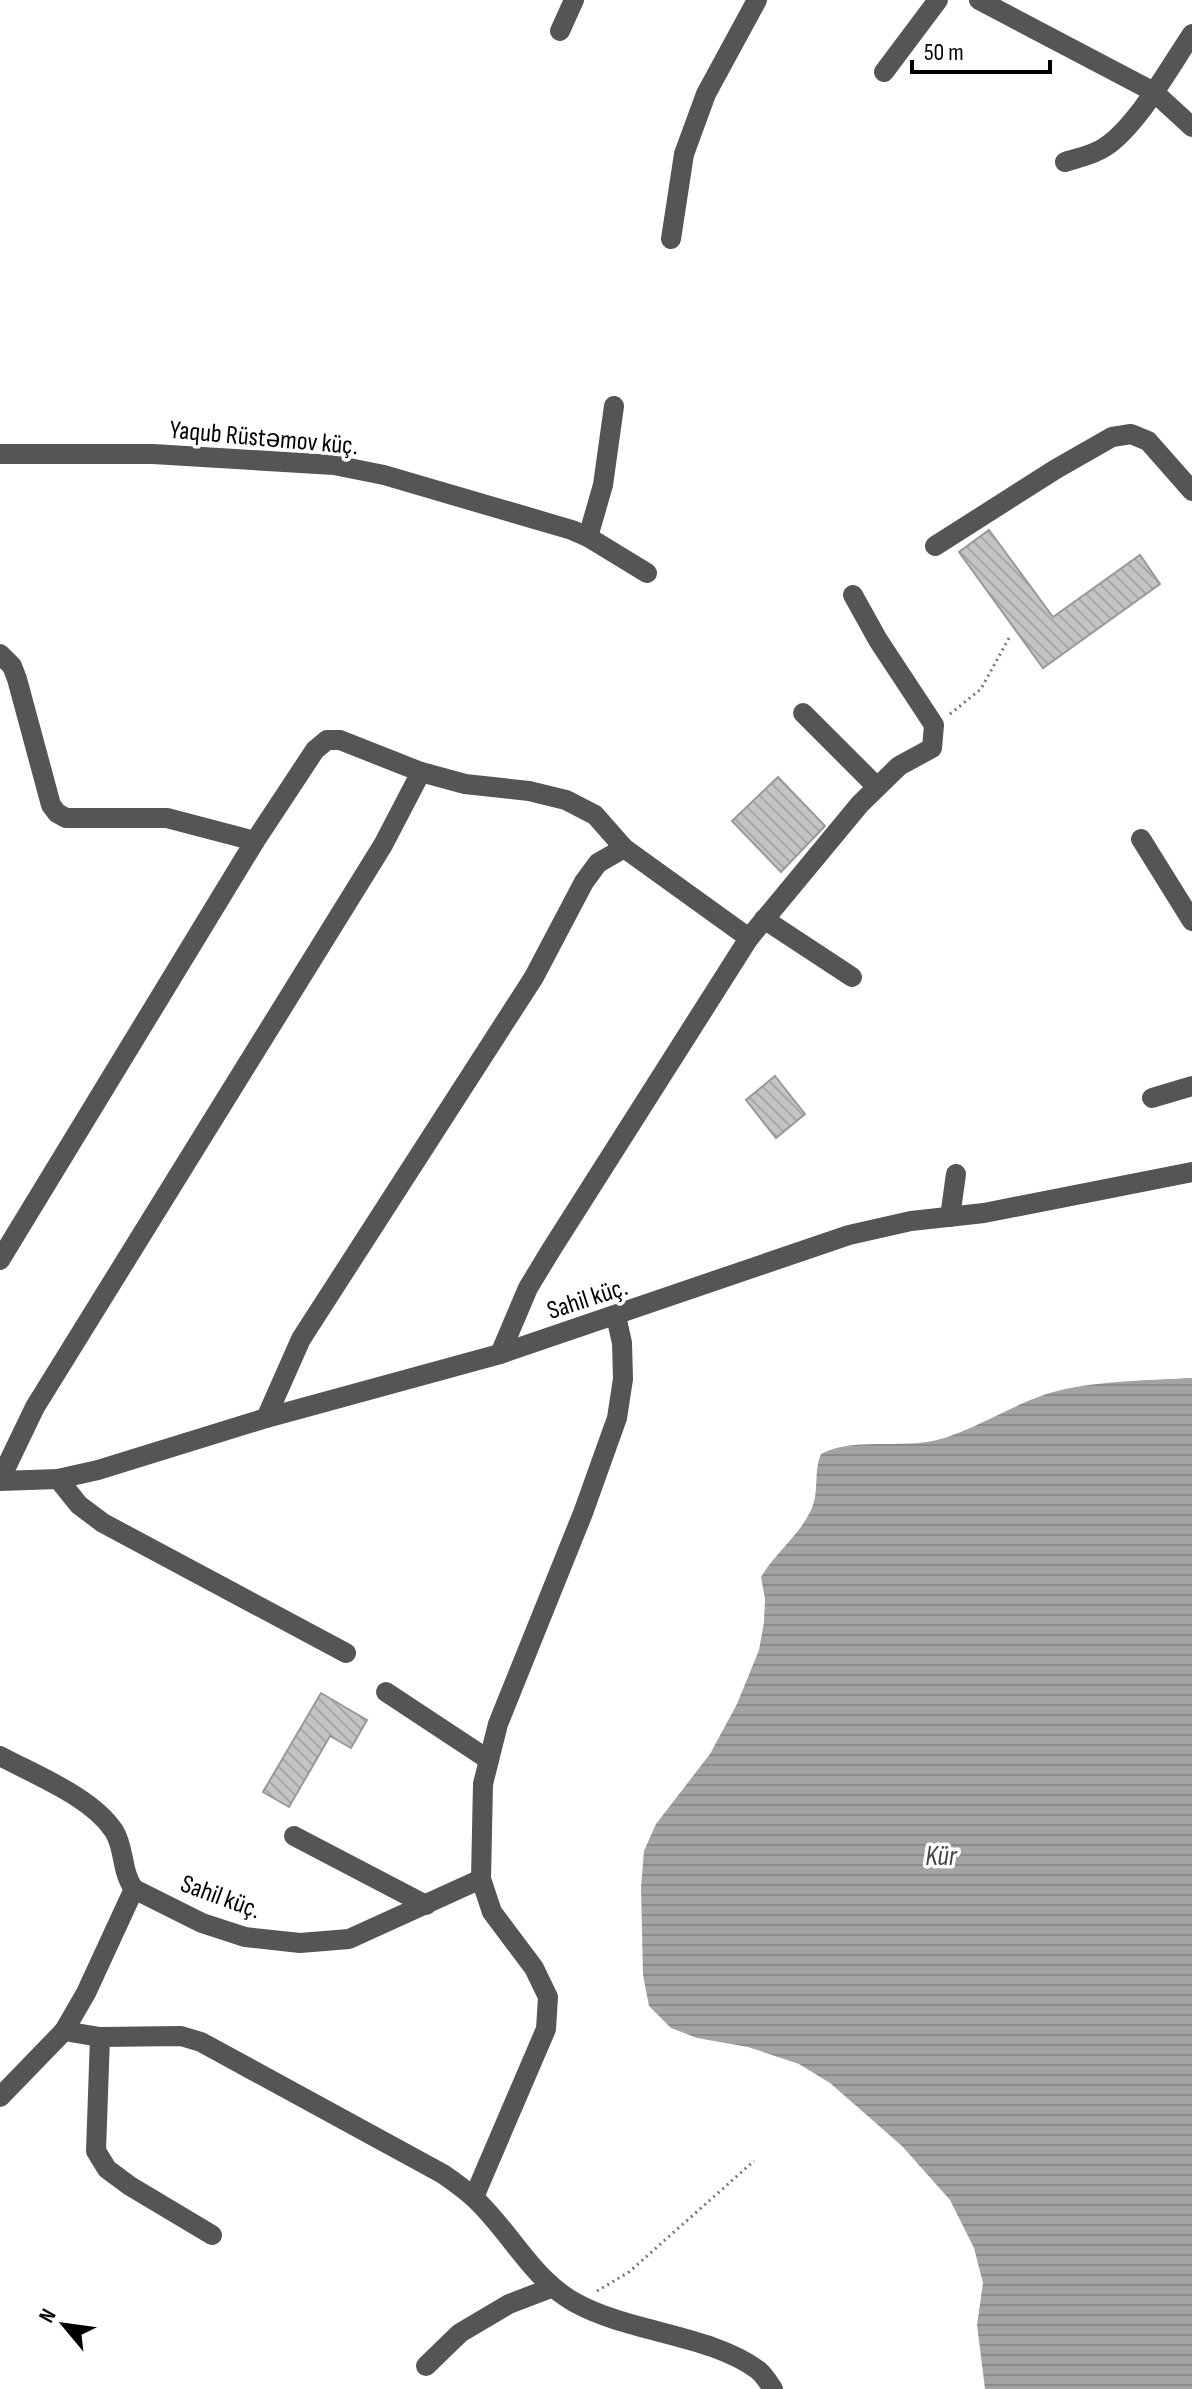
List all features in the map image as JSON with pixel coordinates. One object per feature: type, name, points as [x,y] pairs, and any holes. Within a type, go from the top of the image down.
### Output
[{"type":"street","points":[[560,31],[574,0]]},
{"type":"street","points":[[671,239],[684,154],[706,94],[757,0]]},
{"type":"street","points":[[884,72],[938,0]]},
{"type":"street","points":[[979,0],[1154,92],[1192,127]]},
{"type":"street","points":[[1065,162],[1104,149],[1119,135],[1154,92],[1192,34]]},
{"type":"street","points":[[588,537],[603,485],[614,406]]},
{"type":"street","points":[[935,546],[1112,437],[1131,434],[1148,441],[1192,491]]},
{"type":"street","name":"Yaqub Rüstəmov küç.","points":[[0,454],[153,454],[334,465],[384,475],[572,530],[647,573]]},
{"type":"street","points":[[500,1354],[528,1288],[749,938],[860,804],[899,766],[932,748],[934,725],[878,640],[853,595]]},
{"type":"street","points":[[0,654],[12,666],[17,679],[51,805],[57,813],[66,818],[167,818],[255,841]]},
{"type":"street","points":[[803,713],[877,787]]},
{"type":"street","points":[[0,1260],[255,841],[315,750],[327,740],[340,740],[421,772],[465,784],[529,791],[566,800],[595,815],[624,848],[749,938]]},
{"type":"street","points":[[0,1480],[35,1407],[383,845],[421,772]]},
{"type":"street","points":[[1141,839],[1192,921]]},
{"type":"street","points":[[266,1418],[301,1339],[534,977],[584,882],[598,863],[624,848]]},
{"type":"street","points":[[764,919],[852,977]]},
{"type":"street","points":[[1152,1098],[1192,1086]]},
{"type":"street","name":"Sahil küç.","points":[[0,1480],[58,1479],[98,1470],[266,1418],[500,1354],[849,1235],[911,1221],[984,1213],[1192,1172]]},
{"type":"street","points":[[950,1217],[956,1174]]},
{"type":"street","points":[[474,2197],[546,2029],[548,1997],[534,1968],[492,1912],[481,1879],[483,1784],[498,1724],[583,1513],[617,1418],[623,1379],[622,1343],[616,1316]]},
{"type":"street","points":[[58,1479],[79,1505],[103,1523],[346,1653]]},
{"type":"street","points":[[386,1692],[489,1760]]},
{"type":"street","points":[[0,1756],[80,1800],[102,1816],[116,1834],[126,1879],[134,1889],[86,1993],[64,2031],[0,2097]]},
{"type":"street","points":[[294,1836],[426,1905]]},
{"type":"street","name":"Sahil küç.","points":[[134,1889],[202,1923],[245,1937],[300,1943],[349,1939],[481,1879]]},
{"type":"street","points":[[64,2031],[100,2037],[181,2036],[201,2042],[443,2174],[474,2197],[551,2288],[575,2303],[609,2320],[697,2343],[729,2355],[759,2371],[773,2389]]},
{"type":"street","points":[[100,2037],[96,2151],[107,2169],[130,2186],[212,2235]]},
{"type":"street","points":[[426,2366],[460,2333],[509,2304],[551,2288]]},
{"type":"path","points":[[934,725],[981,689],[1009,638]]},
{"type":"path","points":[[575,2303],[629,2272],[754,2161]]},
{"type":"water","name":"Kür","points":[[1192,1378],[1192,2389],[985,2389],[977,2325],[983,2283],[974,2248],[950,2200],[902,2146],[830,2083],[799,2064],[748,2047],[697,2038],[671,2028],[649,2006],[643,1975],[641,1887],[644,1851],[656,1824],[710,1754],[737,1704],[759,1650],[765,1599],[761,1577],[811,1510],[821,1454],[861,1444],[908,1444],[937,1440],[1057,1391],[1088,1385]]},
{"type":"building","points":[[989,530],[1053,617],[1140,555],[1160,584],[1043,668],[959,552]]},
{"type":"building","points":[[778,777],[825,826],[781,872],[732,821]]},
{"type":"building","points":[[775,1076],[805,1114],[776,1138],[746,1100]]},
{"type":"building","points":[[321,1693],[367,1720],[351,1748],[330,1736],[289,1807],[263,1792]]}]
